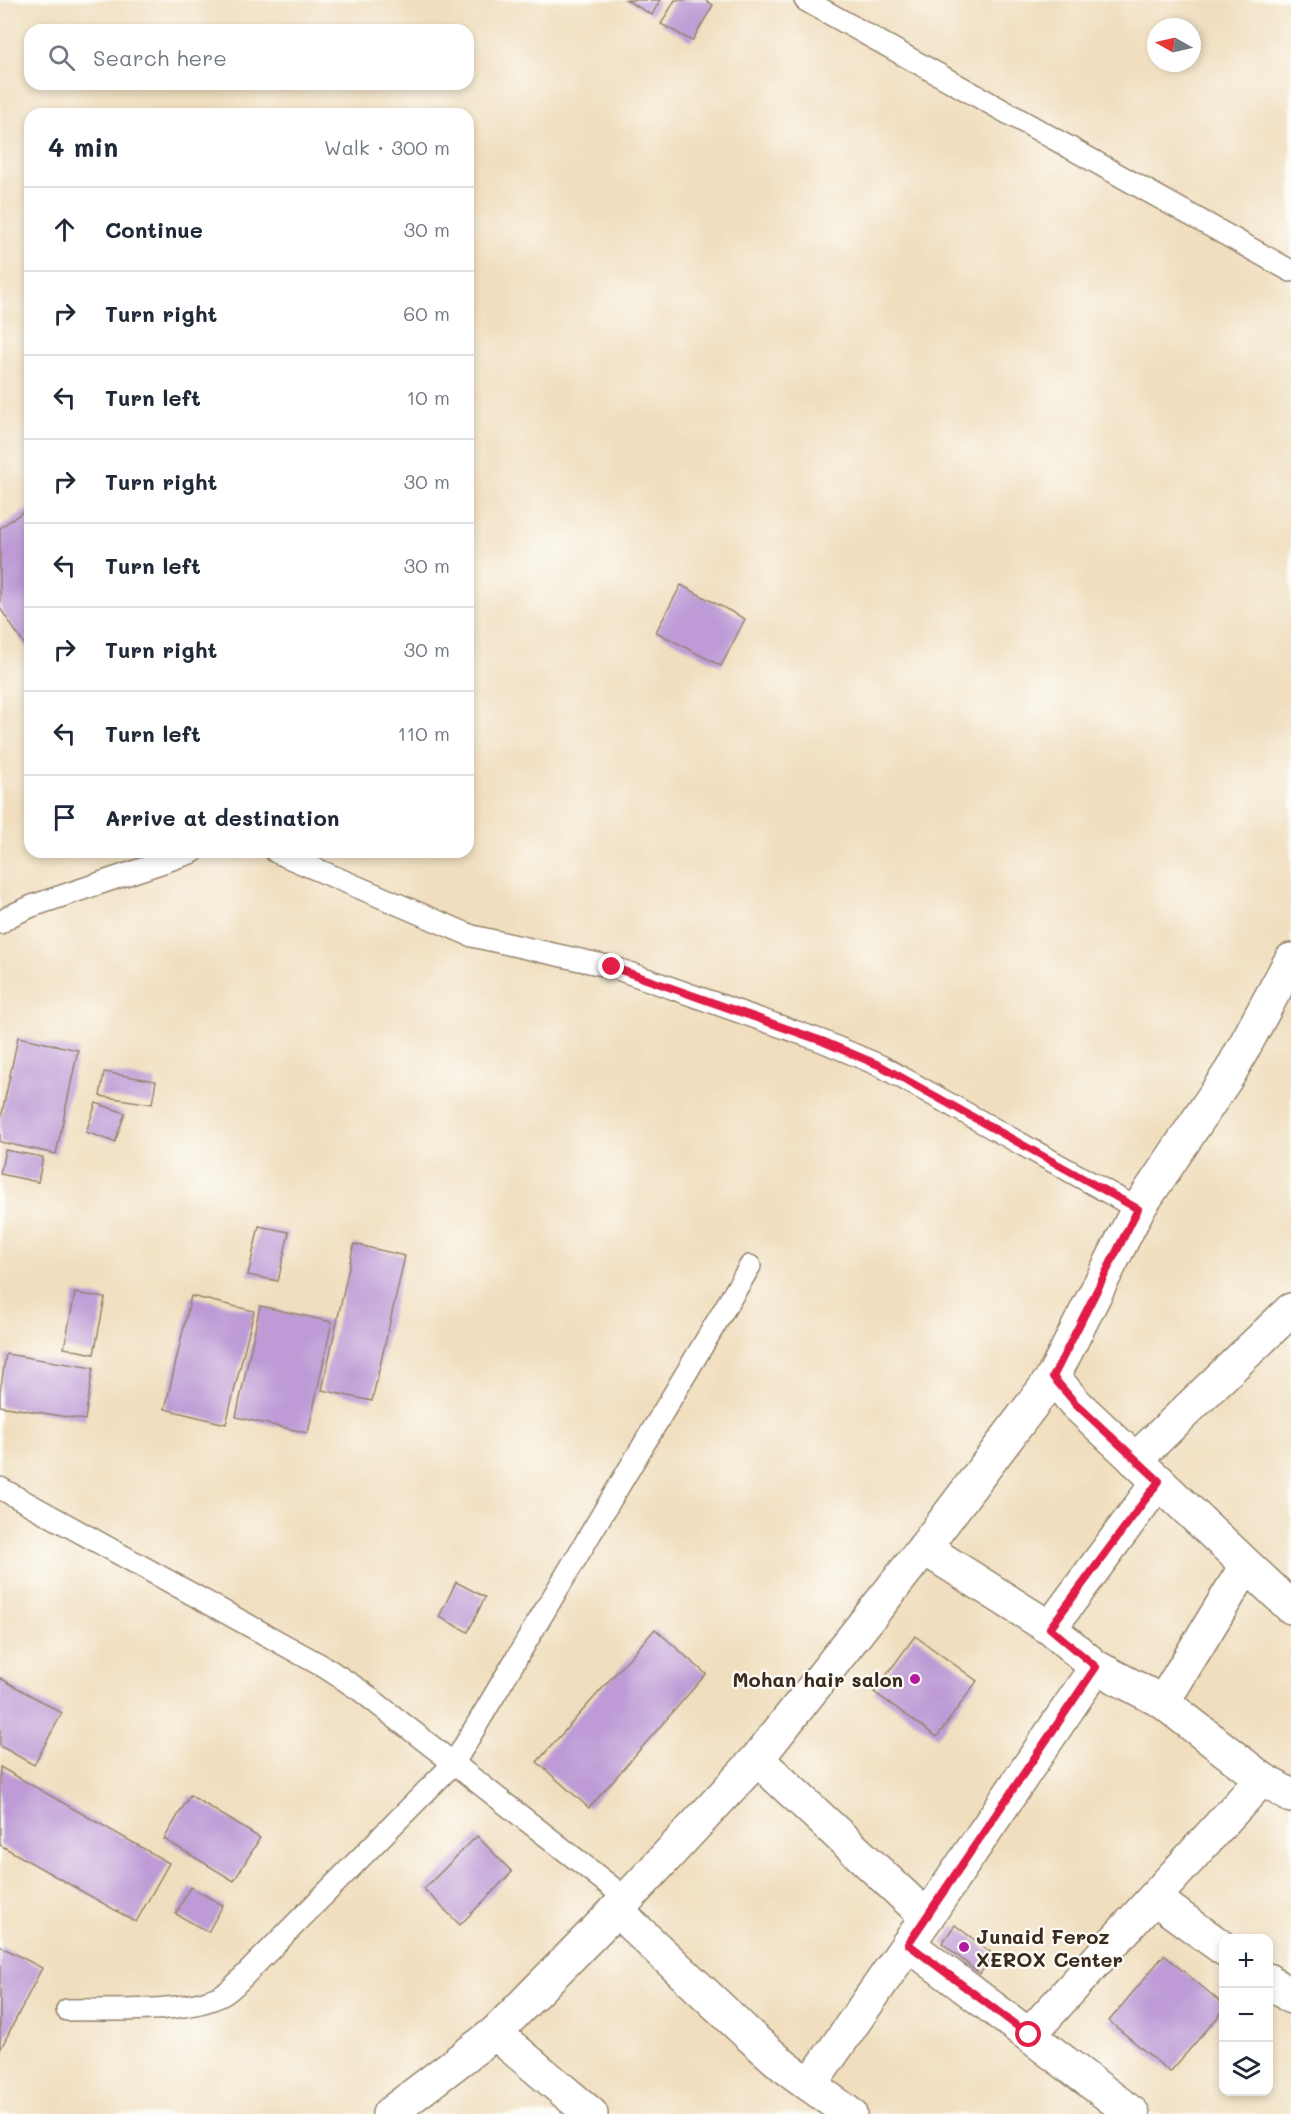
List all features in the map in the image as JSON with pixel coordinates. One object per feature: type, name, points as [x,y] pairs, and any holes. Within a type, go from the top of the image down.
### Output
[{"type":"street","points":[[389,2114],[495,2033],[621,1905],[757,1759],[924,1548],[1053,1377],[1138,1209],[1231,1071],[1291,960]]},
{"type":"street","points":[[1050,1628],[1147,1470],[1291,1310]]},
{"type":"street","points":[[1053,1377],[1076,1404],[1291,1606]]},
{"type":"street","points":[[924,1548],[1050,1628],[1096,1667],[1163,1702],[1262,1779],[1291,1796]]},
{"type":"street","points":[[1163,1702],[1246,1566]]},
{"type":"street","points":[[810,2085],[1096,1667]]},
{"type":"street","points":[[757,1759],[927,1917]]},
{"type":"street","points":[[1029,2035],[1262,1779]]},
{"type":"street","points":[[1154,1898],[1219,1944]]},
{"type":"street","points":[[621,1905],[750,2036],[784,2066],[850,2114]]},
{"type":"street","points":[[908,1944],[1133,2114]]},
{"type":"street","points":[[1273,1983],[1291,1997]]},
{"type":"street","points":[[495,2033],[591,2114]]},
{"type":"lane","points":[[805,0],[1291,272]]},
{"type":"lane","points":[[0,923],[32,906],[175,858]]},
{"type":"lane","points":[[290,858],[472,936],[612,967],[822,1041],[881,1066],[1138,1209]]},
{"type":"lane","points":[[67,2010],[173,2008],[202,2003],[223,1995],[252,1969],[454,1763],[750,1266]]},
{"type":"lane","points":[[0,1488],[326,1668],[362,1691],[454,1763],[621,1905]]},
{"type":"building","points":[[626,0],[660,0],[652,15]]},
{"type":"building","points":[[675,0],[705,0],[713,5],[692,41],[661,24]]},
{"type":"building","points":[[24,511],[24,644],[0,608],[0,528]]},
{"type":"building","points":[[681,585],[745,619],[721,666],[656,632]]},
{"type":"building","points":[[18,1037],[78,1050],[56,1154],[0,1142],[0,1123]]},
{"type":"building","points":[[104,1072],[156,1081],[152,1104],[100,1096]]},
{"type":"building","points":[[96,1103],[125,1113],[115,1142],[86,1132]]},
{"type":"building","points":[[5,1150],[43,1157],[38,1182],[0,1174]]},
{"type":"building","points":[[259,1226],[289,1232],[278,1281],[248,1275]]},
{"type":"building","points":[[354,1244],[405,1256],[372,1401],[322,1390]]},
{"type":"building","points":[[75,1293],[105,1298],[94,1354],[64,1348]]},
{"type":"building","points":[[191,1296],[254,1311],[226,1424],[165,1409]]},
{"type":"building","points":[[260,1306],[332,1322],[308,1433],[236,1417]]},
{"type":"building","points":[[6,1354],[93,1368],[85,1420],[0,1406]]},
{"type":"building","points":[[456,1582],[485,1597],[468,1632],[439,1617]]},
{"type":"building","points":[[655,1629],[706,1674],[589,1808],[537,1762]]},
{"type":"building","points":[[915,1636],[977,1681],[937,1737],[874,1692]]},
{"type":"building","points":[[0,1678],[62,1713],[34,1765],[0,1746]]},
{"type":"building","points":[[0,1767],[169,1863],[136,1922],[0,1845]]},
{"type":"building","points":[[190,1795],[260,1838],[234,1881],[164,1839]]},
{"type":"building","points":[[477,1836],[512,1872],[460,1925],[424,1889]]},
{"type":"building","points":[[190,1887],[223,1905],[208,1932],[176,1914]]},
{"type":"building","points":[[955,1925],[994,1955],[980,1974],[942,1943]]},
{"type":"building","points":[[0,1946],[42,1968],[0,2050]]},
{"type":"building","points":[[1164,1955],[1219,2001],[1219,2016],[1170,2072],[1109,2021]]},
{"type":"place","name":"Mohan hair salon","points":[[915,1679]]},
{"type":"place","name":"Junaid Feroz XEROX Center","points":[[964,1947]]},
{"type":"route","points":[[612,967],[822,1041],[881,1066],[1138,1209],[1053,1377],[1076,1404],[1159,1481],[1050,1628],[1096,1667],[908,1944],[1029,2035]]}]
